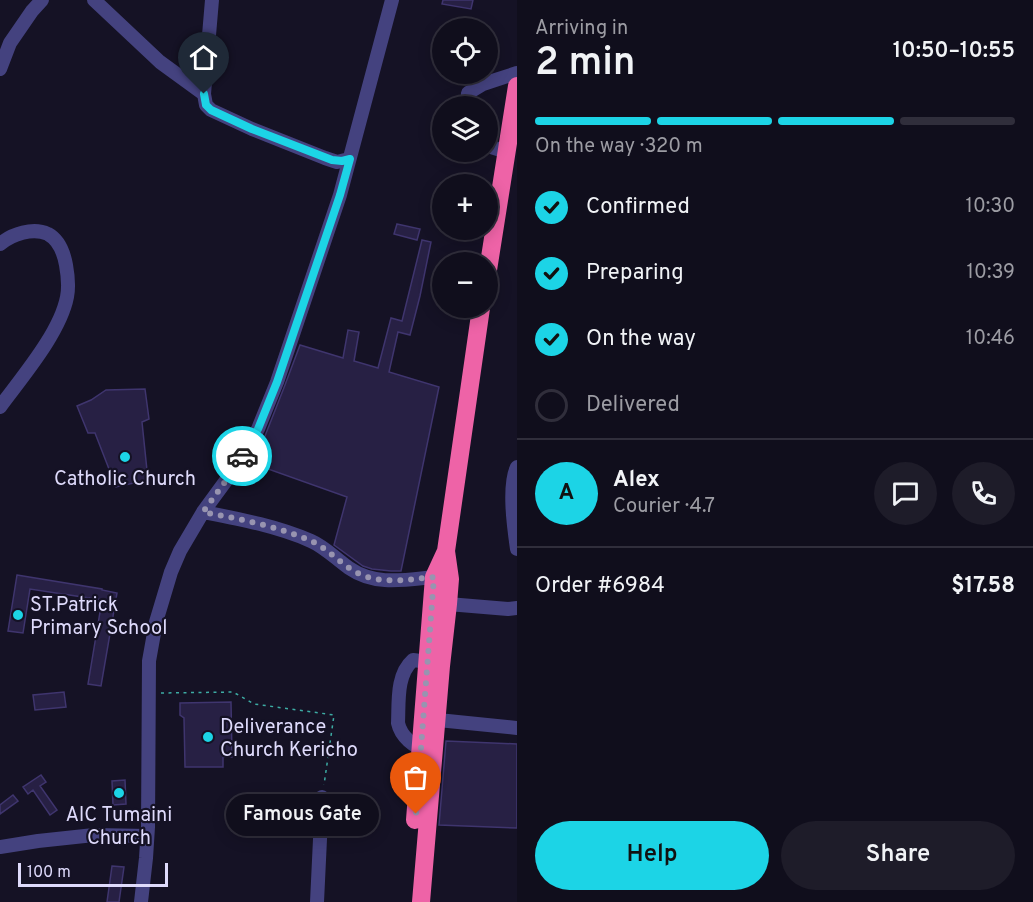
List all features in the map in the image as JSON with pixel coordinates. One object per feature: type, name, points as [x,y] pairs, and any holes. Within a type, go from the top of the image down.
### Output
[{"type":"highway","points":[[491,252],[516,106],[517,86]]},
{"type":"highway","points":[[421,902],[428,751],[442,578],[480,318]]},
{"type":"highway","points":[[408,902],[428,751],[438,720],[435,663],[448,604],[442,578]]},
{"type":"street","points":[[0,69],[10,43],[33,5],[42,0]]},
{"type":"street","points":[[94,0],[160,62],[204,94]]},
{"type":"street","points":[[212,0],[204,94],[206,105],[211,110],[252,129],[332,160],[350,159]]},
{"type":"street","points":[[141,902],[147,836],[149,662],[156,622],[171,572],[180,551],[258,429],[297,324],[340,195],[392,0]]},
{"type":"street","points":[[468,96],[468,93],[483,84],[517,73]]},
{"type":"street","points":[[498,149],[507,152]]},
{"type":"street","points":[[0,244],[19,233],[42,233],[51,236],[65,259],[68,289],[65,307],[46,345],[0,407]]},
{"type":"street","points":[[517,467],[514,475],[513,523],[517,549]]},
{"type":"street","points":[[203,512],[291,533],[319,545],[350,569],[371,579],[384,581],[442,578]]},
{"type":"street","points":[[448,604],[514,606]]},
{"type":"street","points":[[428,751],[405,737],[399,728],[400,683],[408,664],[413,660],[435,663]]},
{"type":"street","points":[[438,720],[517,728]]},
{"type":"street","points":[[317,902],[322,797]]},
{"type":"street","points":[[0,847],[94,836],[147,836]]},
{"type":"path","points":[[148,693],[233,692],[254,704],[334,715],[322,797]]},
{"type":"building","points":[[443,0],[473,0],[471,9],[442,4]]},
{"type":"building","points":[[397,224],[420,229],[417,240],[394,234]]},
{"type":"building","points":[[422,240],[431,242],[420,296],[410,335],[398,332],[389,372],[439,387],[401,571],[372,569],[363,566],[334,545],[347,497],[254,464],[300,345],[343,358],[348,330],[359,332],[354,361],[378,368],[391,318],[402,321]]},
{"type":"building","name":"Catholic Church","points":[[145,389],[149,419],[142,422],[148,480],[116,487],[95,433],[88,433],[77,406],[106,390]]},
{"type":"building","points":[[17,575],[117,593],[101,686],[88,684],[102,600],[30,589],[23,633],[8,631]]},
{"type":"building","points":[[64,692],[66,707],[35,710],[33,695]]},
{"type":"building","name":"Deliverance Church Kericho","points":[[231,702],[232,757],[223,757],[223,767],[185,767],[184,718],[180,715],[180,703]]},
{"type":"building","points":[[446,741],[517,744],[517,828],[439,825]]},
{"type":"building","points":[[41,775],[46,782],[40,786],[57,810],[50,815],[33,790],[28,794],[23,787]]},
{"type":"building","name":"AIC Tumaini Church","points":[[125,780],[126,804],[113,805],[112,781]]},
{"type":"building","points":[[13,795],[18,801],[0,814],[0,805]]},
{"type":"building","points":[[112,866],[124,867],[119,902],[107,902]]},
{"type":"way so far","points":[[242,456],[203,512],[291,533],[319,545],[350,569],[371,579],[384,581],[434,577],[416,814]]},
{"type":"place","name":"Catholic Church","points":[[125,457]]},
{"type":"place","name":"ST.Patrick Primary School","points":[[18,615]]},
{"type":"place","name":"Deliverance Church Kericho","points":[[208,737]]},
{"type":"place","name":"AIC Tumaini Church","points":[[119,793]]},
{"type":"place","name":"Famous Gate","points":[[416,814]]},
{"type":"route","points":[[204,94],[204,101],[208,108],[252,129],[337,162],[350,159],[277,382],[258,429],[242,456]]}]
